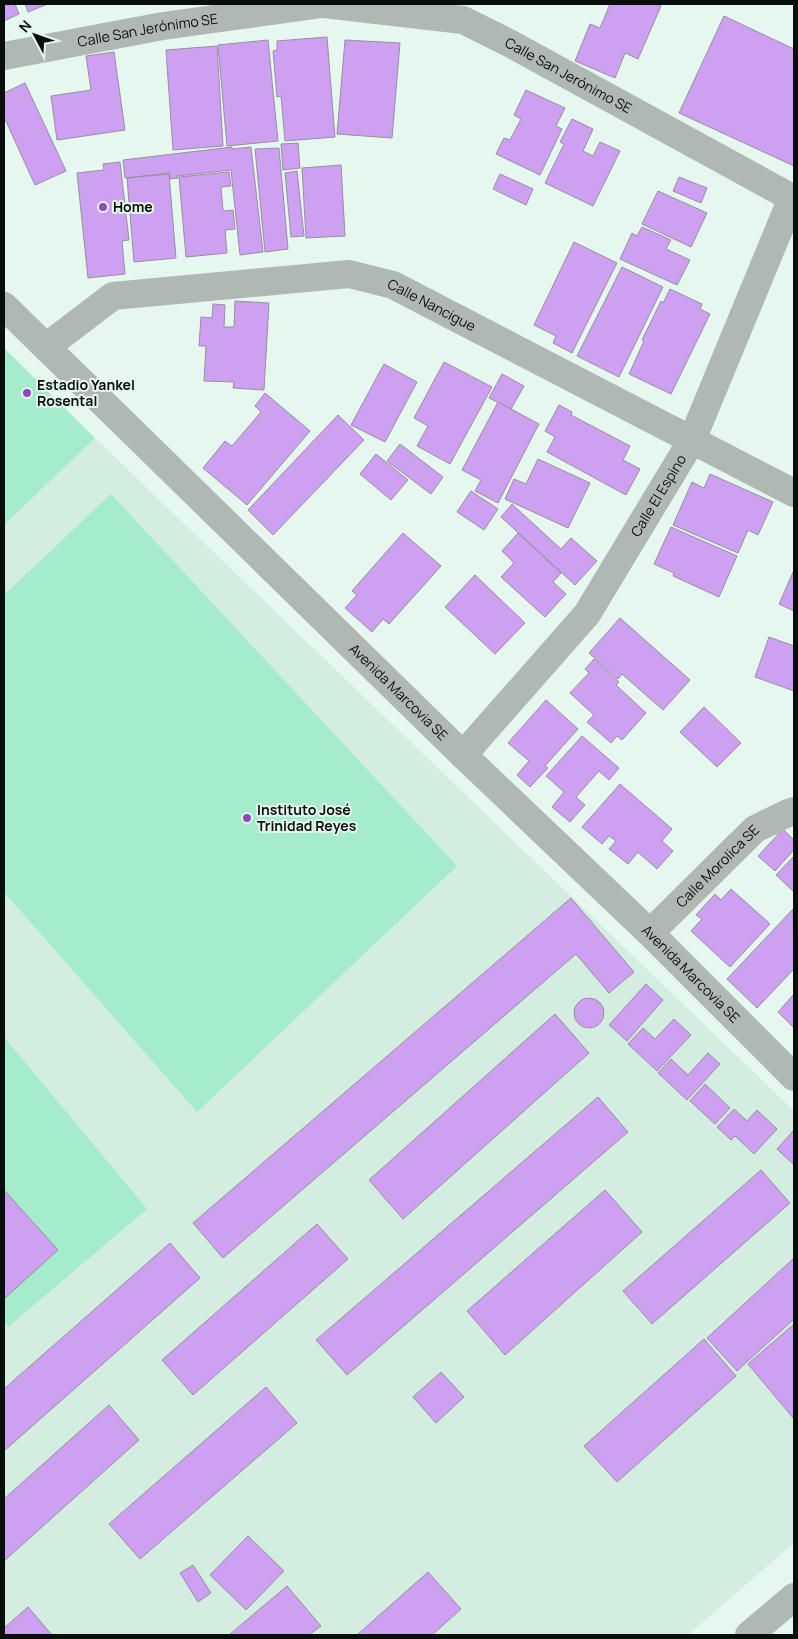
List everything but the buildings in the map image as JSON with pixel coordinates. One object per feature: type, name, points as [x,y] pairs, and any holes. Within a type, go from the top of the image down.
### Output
[{"type":"street","name":"Calle San Jerónimo SE","points":[[4,56],[163,26],[323,4],[463,20],[511,44],[793,198]]},
{"type":"street","name":"Calle El Espino","points":[[462,755],[586,614],[692,440],[793,198]]},
{"type":"street","name":"Calle Nancigue","points":[[46,347],[113,296],[349,274],[393,285],[794,493]]},
{"type":"street","name":"Avenida Marcovia SE","points":[[4,306],[462,755],[650,933],[794,1077]]},
{"type":"street","name":"Calle Morolica SE","points":[[650,933],[755,829],[794,811]]},
{"type":"street","points":[[750,1635],[794,1597]]},
{"type":"shaded area","name":"Instituto José Trinidad Reyes","points":[[95,438],[794,1111],[794,1543],[688,1635],[4,1635],[4,525]]},
{"type":"green space","name":"Estadio Yankel Rosental","points":[[4,348],[95,438],[4,525]]},
{"type":"green space","points":[[111,494],[457,866],[197,1112],[4,892],[4,595]]},
{"type":"green space","points":[[4,1037],[147,1209],[8,1327],[4,1322]]},
{"type":"place","name":"Home","points":[[103,207]]},
{"type":"place","name":"Estadio Yankel Rosental","points":[[27,393]]},
{"type":"place","name":"Instituto José Trinidad Reyes","points":[[247,818]]}]
